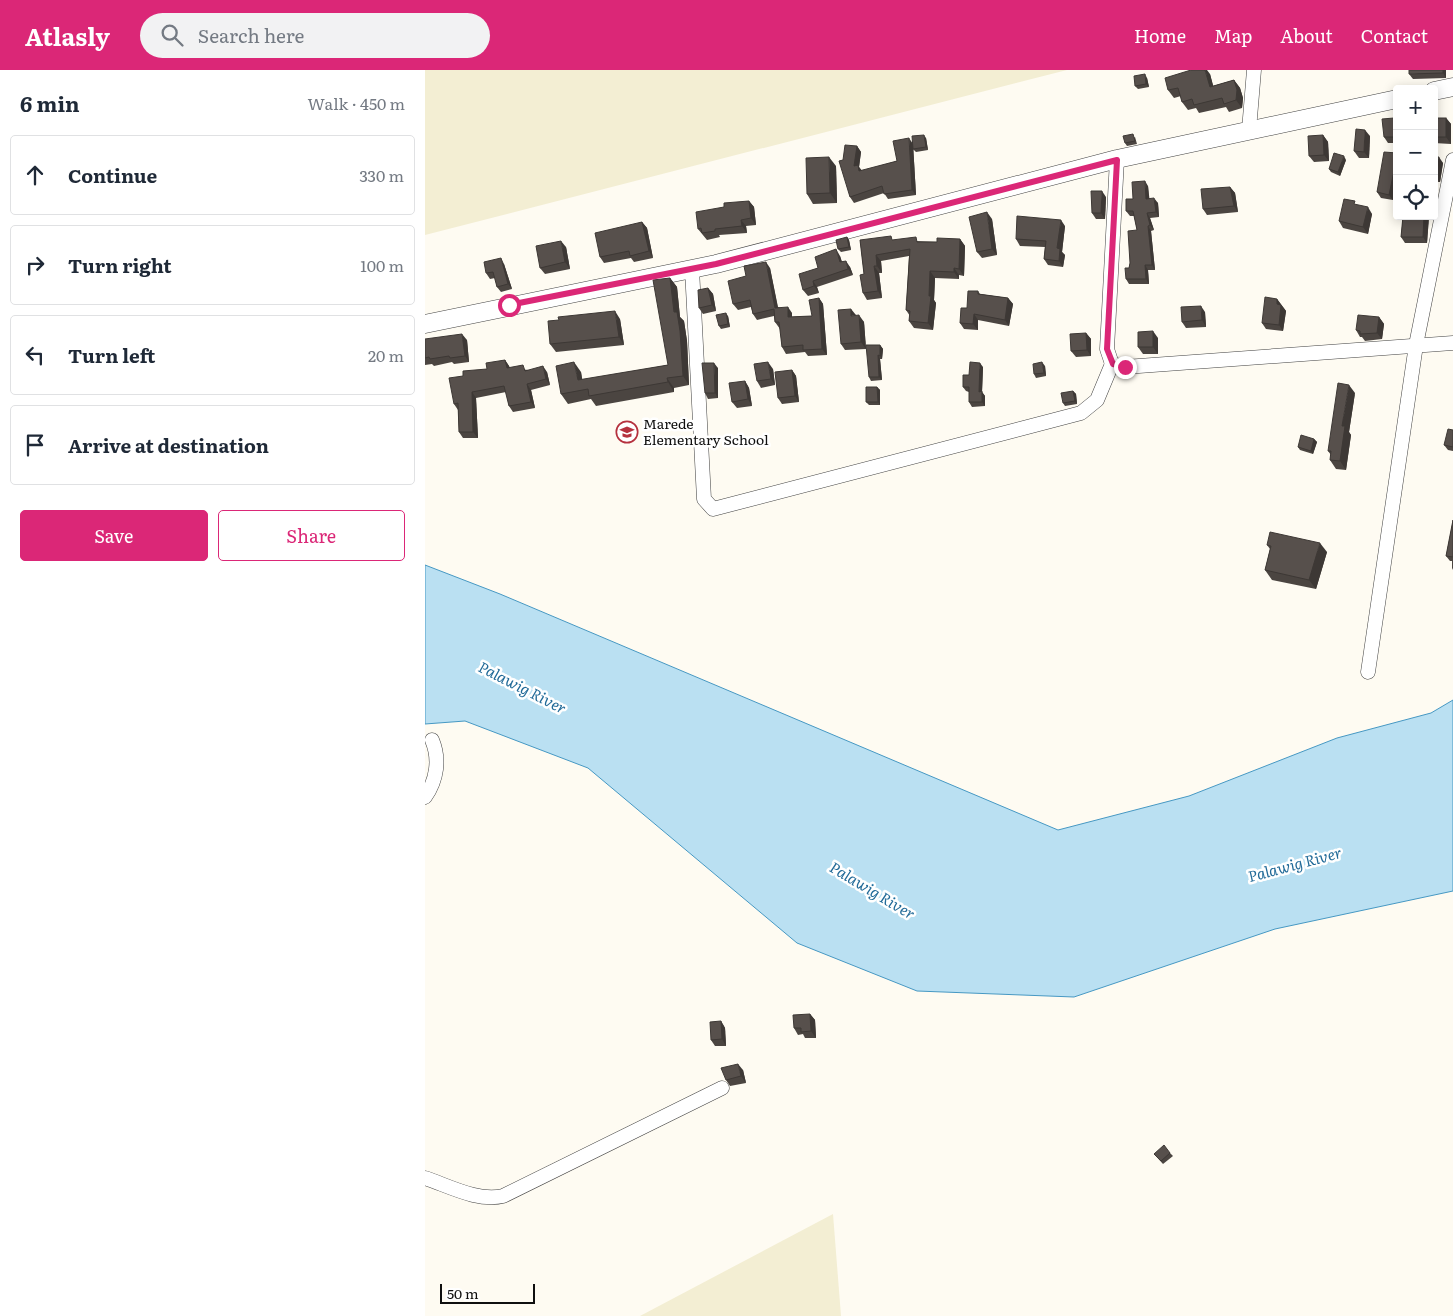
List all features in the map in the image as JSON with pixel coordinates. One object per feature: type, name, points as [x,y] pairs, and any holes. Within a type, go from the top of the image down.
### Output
[{"type":"street","points":[[1249,130],[1254,70]]},
{"type":"street","points":[[1438,90],[1453,87]]},
{"type":"street","points":[[425,324],[692,269],[1117,160],[1393,100]]},
{"type":"street","points":[[692,269],[704,500],[713,509],[1081,413],[1097,400],[1113,364],[1107,349],[1117,160]]},
{"type":"street","points":[[1368,672],[1416,345],[1453,160]]},
{"type":"street","points":[[1113,364],[1125,367],[1453,343]]},
{"type":"street","points":[[425,796],[435,775],[437,760],[432,740]]},
{"type":"street","points":[[425,1178],[475,1195],[488,1198],[503,1196],[722,1088]]},
{"type":"shaded area","points":[[425,70],[1067,70],[425,235]]},
{"type":"shaded area","points":[[833,1214],[841,1316],[640,1316]]},
{"type":"water","name":"Palawig River","points":[[425,565],[500,594],[1058,830],[1189,796],[1337,738],[1431,713],[1453,700],[1453,891],[1275,929],[1074,997],[917,991],[797,943],[588,768],[465,721],[425,724]]},
{"type":"building","points":[[1191,70],[1205,70],[1210,87],[1234,80],[1237,90],[1236,100],[1224,104],[1222,98],[1194,105],[1192,99],[1182,102],[1178,88],[1168,90],[1165,78]]},
{"type":"building","points":[[1409,70],[1443,70],[1443,73],[1409,74]]},
{"type":"building","points":[[1145,74],[1146,84],[1135,86],[1134,76]]},
{"type":"building","points":[[1393,118],[1393,137],[1384,137],[1382,119]]},
{"type":"building","points":[[1438,118],[1446,118],[1446,137],[1438,137]]},
{"type":"building","points":[[1356,129],[1365,130],[1364,152],[1354,151]]},
{"type":"building","points":[[1133,134],[1135,141],[1125,143],[1123,136]]},
{"type":"building","points":[[924,135],[926,147],[913,149],[912,136]]},
{"type":"building","points":[[1323,135],[1324,155],[1309,156],[1308,136]]},
{"type":"building","points":[[909,138],[912,190],[884,194],[882,186],[850,197],[839,161],[843,160],[845,145],[857,146],[854,166],[858,165],[859,171],[897,161],[893,141]]},
{"type":"building","points":[[1384,152],[1393,153],[1393,176],[1389,195],[1377,192]]},
{"type":"building","points":[[1334,153],[1344,156],[1338,172],[1329,169]]},
{"type":"building","points":[[829,157],[830,193],[807,194],[806,158]]},
{"type":"building","points":[[1145,181],[1146,199],[1154,198],[1156,212],[1147,213],[1150,225],[1148,226],[1152,265],[1145,265],[1146,279],[1126,279],[1125,268],[1129,268],[1130,263],[1128,231],[1137,230],[1133,211],[1126,211],[1126,199],[1133,199],[1132,182]]},
{"type":"building","points":[[1230,187],[1234,206],[1203,209],[1201,189]]},
{"type":"building","points":[[1091,191],[1102,191],[1101,213],[1092,213]]},
{"type":"building","points":[[1344,199],[1355,201],[1354,204],[1368,207],[1363,227],[1339,221]]},
{"type":"building","points":[[749,201],[751,218],[741,220],[742,226],[715,229],[715,231],[702,233],[701,228],[698,229],[696,212],[724,207],[724,203]]},
{"type":"building","points":[[987,212],[992,249],[977,252],[969,217]]},
{"type":"building","points":[[1017,216],[1061,220],[1057,248],[1060,249],[1059,261],[1044,259],[1046,241],[1016,239]]},
{"type":"building","points":[[1403,220],[1424,220],[1423,237],[1401,237]]},
{"type":"building","points":[[642,222],[649,251],[630,256],[629,251],[600,257],[595,233]]},
{"type":"building","points":[[891,236],[892,240],[916,237],[917,242],[937,242],[937,238],[960,239],[959,269],[954,268],[954,272],[930,271],[929,296],[931,296],[928,323],[909,321],[910,311],[906,310],[910,249],[876,255],[877,266],[874,266],[878,291],[863,293],[860,275],[864,274],[860,240]]},
{"type":"building","points":[[847,237],[849,247],[838,249],[836,240]]},
{"type":"building","points":[[561,241],[565,262],[540,268],[536,246]]},
{"type":"building","points":[[836,249],[840,262],[846,261],[848,269],[813,281],[814,286],[803,290],[799,274],[818,268],[815,257]]},
{"type":"building","points":[[501,258],[508,284],[497,287],[493,272],[486,273],[484,262]]},
{"type":"building","points":[[766,262],[775,308],[788,307],[788,317],[812,316],[809,300],[819,298],[822,349],[803,350],[803,345],[782,347],[779,322],[775,322],[774,309],[753,314],[750,300],[733,304],[728,281],[746,276],[744,266]]},
{"type":"building","points":[[670,278],[674,312],[677,312],[680,331],[683,376],[667,378],[668,382],[589,396],[588,389],[561,394],[556,366],[574,362],[578,380],[668,365],[653,280]]},
{"type":"building","points":[[708,288],[712,305],[699,308],[698,290]]},
{"type":"building","points":[[968,291],[978,291],[978,294],[1008,298],[1005,320],[974,314],[973,324],[960,323],[961,308],[967,308]]},
{"type":"building","points":[[1265,297],[1277,299],[1277,304],[1281,305],[1279,325],[1262,323]]},
{"type":"building","points":[[1201,306],[1202,320],[1182,322],[1181,307]]},
{"type":"building","points":[[851,309],[851,316],[859,315],[861,342],[841,344],[838,310]]},
{"type":"building","points":[[615,311],[619,337],[550,344],[548,321],[559,320],[558,317]]},
{"type":"building","points":[[726,313],[728,324],[719,326],[716,315]]},
{"type":"building","points":[[1358,315],[1379,317],[1377,333],[1360,334],[1360,331],[1356,330]]},
{"type":"building","points":[[1153,331],[1153,347],[1138,347],[1138,332]]},
{"type":"building","points":[[1086,333],[1087,350],[1071,351],[1070,334]]},
{"type":"building","points":[[462,334],[465,356],[425,358],[425,339]]},
{"type":"building","points":[[866,345],[880,345],[880,356],[878,355],[879,377],[869,377]]},
{"type":"building","points":[[505,360],[507,368],[523,365],[525,371],[543,366],[546,379],[527,384],[531,402],[509,406],[504,386],[472,392],[473,432],[459,432],[458,403],[454,404],[449,378],[463,376],[463,371],[487,369],[486,363]]},
{"type":"building","points":[[768,362],[771,379],[757,381],[754,364]]},
{"type":"building","points":[[970,362],[980,363],[979,392],[982,391],[982,402],[969,402],[969,387],[963,387],[963,375],[969,375]]},
{"type":"building","points":[[1042,362],[1044,373],[1034,374],[1033,364]]},
{"type":"building","points":[[702,363],[714,363],[715,393],[705,393]]},
{"type":"building","points":[[792,370],[795,396],[778,398],[775,372]]},
{"type":"building","points":[[745,381],[748,399],[732,402],[729,383]]},
{"type":"building","points":[[1338,383],[1349,385],[1342,426],[1345,426],[1340,461],[1330,460],[1331,451],[1328,451]]},
{"type":"building","points":[[866,387],[877,387],[878,402],[866,402]]},
{"type":"building","points":[[1073,391],[1075,401],[1063,403],[1061,393]]},
{"type":"building","points":[[1448,429],[1453,430],[1453,447],[1444,445]]},
{"type":"building","points":[[1301,435],[1314,439],[1311,451],[1298,447]]},
{"type":"building","points":[[1453,520],[1453,557],[1446,556]]},
{"type":"building","points":[[1270,532],[1320,543],[1309,580],[1265,570],[1271,546],[1267,545]]},
{"type":"building","points":[[810,1014],[811,1031],[801,1032],[801,1028],[794,1028],[793,1015]]},
{"type":"building","points":[[721,1021],[722,1039],[711,1040],[710,1022]]},
{"type":"building","points":[[738,1064],[741,1076],[726,1080],[721,1068]]},
{"type":"building","points":[[1164,1145],[1170,1153],[1161,1161],[1154,1154]]},
{"type":"place","name":"Marede Elementary School","points":[[627,432]]},
{"type":"route","points":[[509,305],[716,264],[1117,160],[1107,349],[1109,360],[1113,364],[1125,367]]}]
